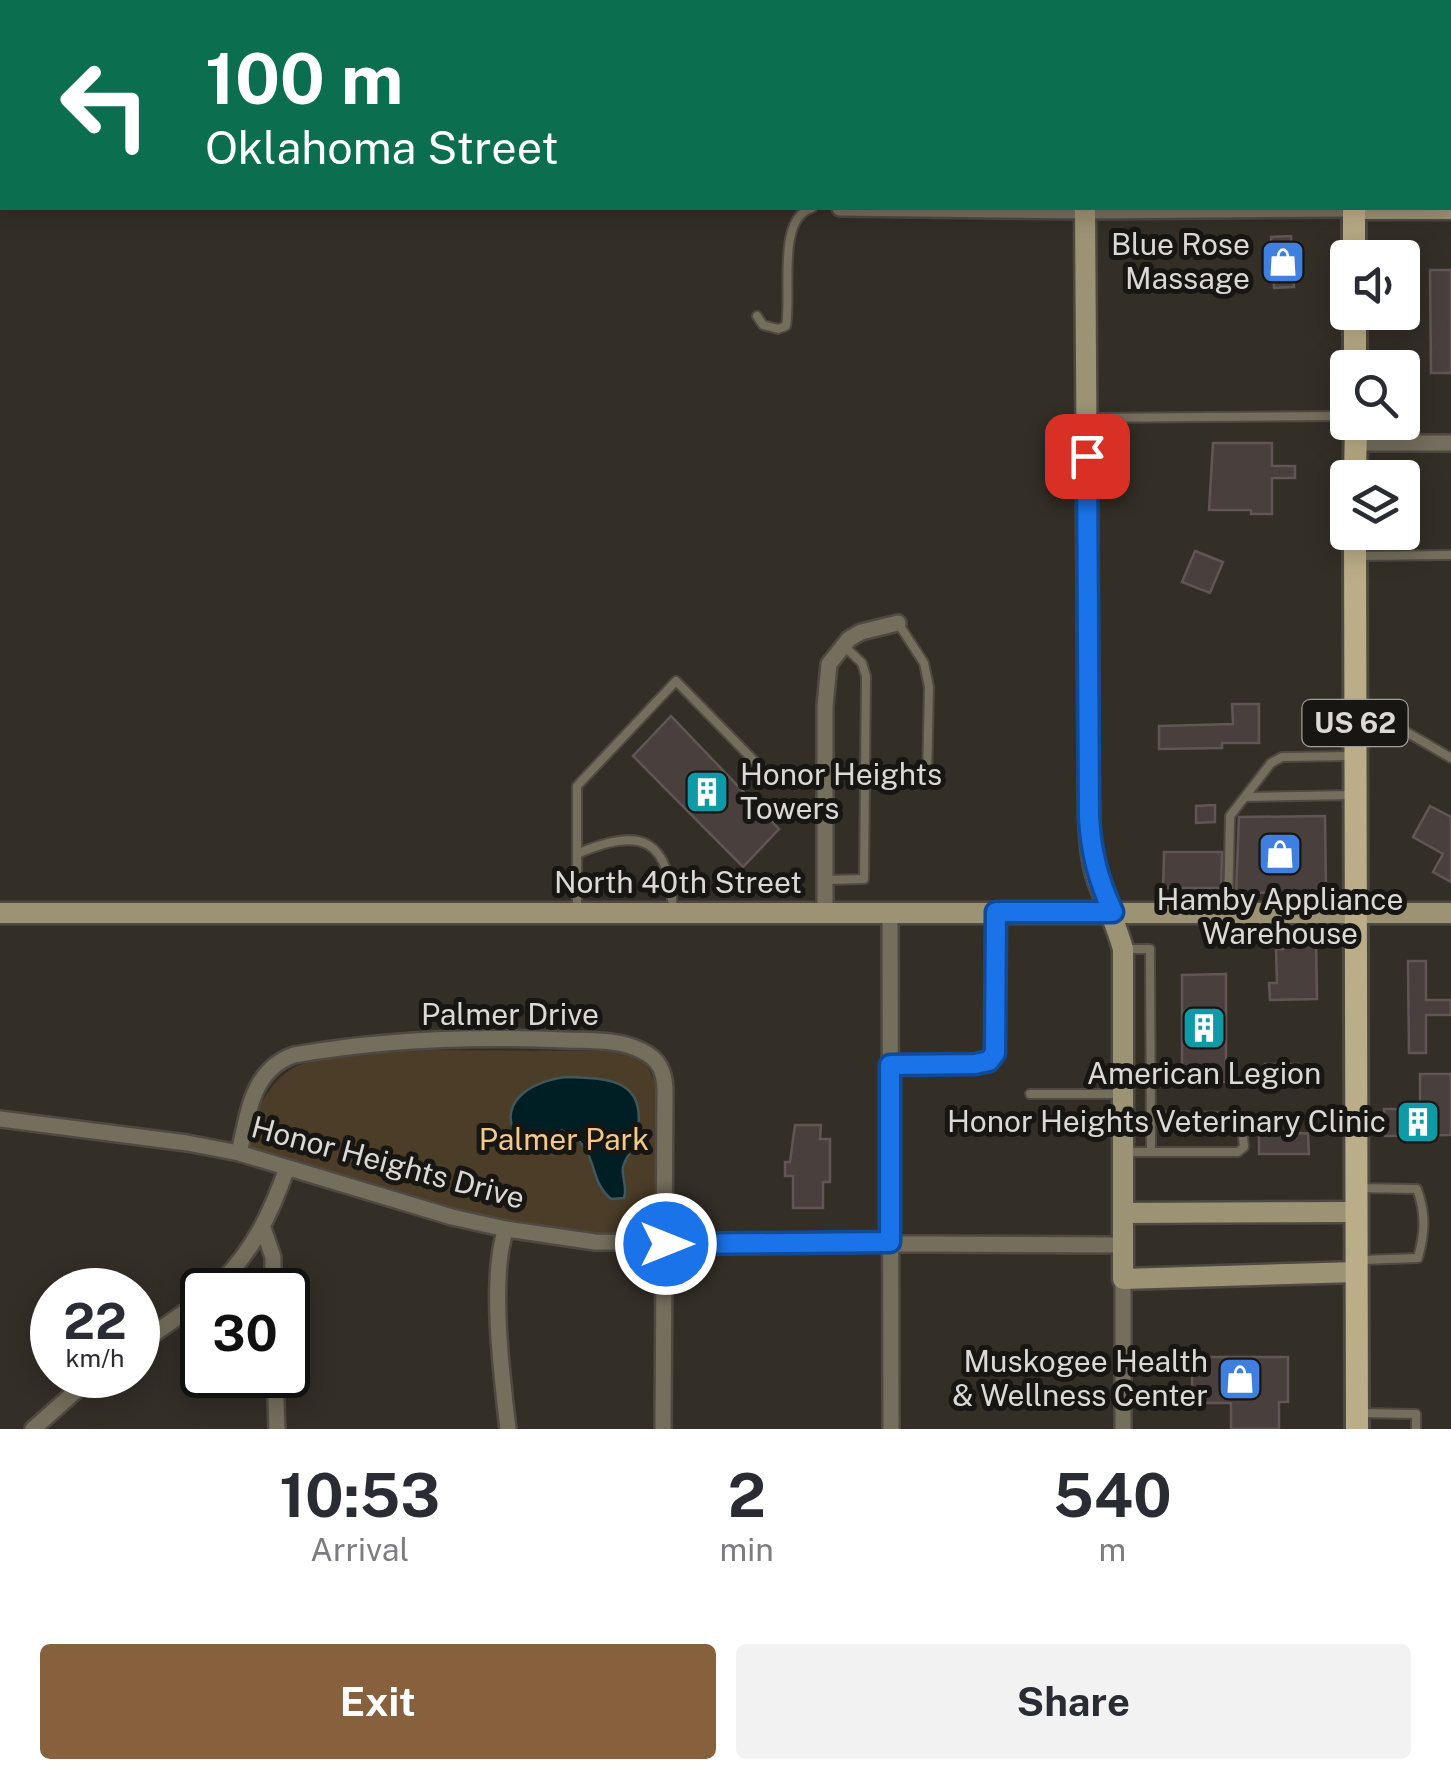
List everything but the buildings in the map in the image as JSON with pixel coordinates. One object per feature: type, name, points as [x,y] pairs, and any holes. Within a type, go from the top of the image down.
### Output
[{"type":"main road","points":[[1354,210],[1354,240]]},
{"type":"main road","name":"US 62","points":[[1355,550],[1357,1421]]},
{"type":"street","points":[[1085,210],[1089,817],[1098,880],[1113,912],[1123,949],[1122,1429]]},
{"type":"street","points":[[1420,440],[1451,443]]},
{"type":"street","points":[[825,912],[828,670],[843,646],[861,632],[898,623]]},
{"type":"street","points":[[890,912],[892,1429]]},
{"type":"street","name":"North 40th Street","points":[[0,914],[1451,914]]},
{"type":"street","name":"Palmer Drive","points":[[239,1154],[256,1088],[282,1059],[294,1055],[504,1037],[610,1042],[639,1049],[652,1057],[664,1071],[663,1429]]},
{"type":"street","name":"Honor Heights Drive","points":[[0,1119],[188,1143],[239,1154],[403,1204],[506,1229],[595,1242],[1123,1246]]},
{"type":"street","points":[[236,1268],[264,1228],[287,1168]]},
{"type":"street","points":[[1124,1213],[1357,1212]]},
{"type":"street","points":[[264,1228],[273,1268]]},
{"type":"street","points":[[506,1229],[500,1244],[500,1310],[508,1429]]},
{"type":"street","points":[[1123,1279],[1357,1266]]},
{"type":"street","points":[[33,1429],[68,1398]]},
{"type":"street","points":[[275,1398],[276,1429]]},
{"type":"lane","points":[[758,316],[763,325],[778,329],[786,326],[792,223],[804,210]]},
{"type":"lane","points":[[1086,418],[1330,416]]},
{"type":"lane","points":[[1413,550],[1451,554]]},
{"type":"lane","points":[[898,623],[924,663],[928,687],[928,780]]},
{"type":"lane","points":[[825,880],[864,879],[866,676],[862,663],[843,646]]},
{"type":"lane","points":[[577,914],[577,786],[676,681],[769,776],[825,775]]},
{"type":"lane","points":[[1355,703],[1451,758]]},
{"type":"lane","points":[[1228,912],[1230,816],[1271,762],[1282,758],[1355,756]]},
{"type":"lane","points":[[1247,797],[1355,795]]},
{"type":"lane","points":[[577,854],[606,841],[644,844],[662,856],[672,877],[673,914]]},
{"type":"lane","points":[[890,1065],[975,1064],[989,1061],[995,1053],[996,912]]},
{"type":"lane","points":[[1123,949],[1150,949],[1151,1152]]},
{"type":"lane","points":[[1123,1064],[1151,1064]]},
{"type":"lane","points":[[1030,1094],[1123,1094]]},
{"type":"lane","points":[[1124,1152],[1238,1152],[1244,1147],[1244,1121],[1238,1116],[1150,1116]]},
{"type":"lane","points":[[1357,1188],[1416,1189],[1424,1210],[1424,1236],[1418,1258],[1357,1266]]},
{"type":"lane","points":[[1357,1421],[1416,1414],[1416,1429]]},
{"type":"green space","name":"Palmer Park","points":[[396,1050],[631,1051],[645,1061],[659,1091],[658,1239],[553,1228],[450,1207],[249,1149],[262,1103],[275,1083],[293,1068],[327,1059]]},
{"type":"water","points":[[566,1077],[612,1082],[632,1094],[639,1119],[636,1139],[623,1167],[624,1198],[611,1199],[603,1190],[588,1154],[574,1137],[561,1130],[522,1144],[514,1130],[511,1118],[519,1097],[540,1084]]},
{"type":"place","name":"Blue Rose Massage","points":[[1283,262]]},
{"type":"place","name":"Honor Heights Towers","points":[[707,792]]},
{"type":"place","name":"Hamby Appliance Warehouse","points":[[1280,854]]},
{"type":"place","name":"American Legion","points":[[1204,1028]]},
{"type":"place","name":"Honor Heights Veterinary Clinic","points":[[1418,1122]]},
{"type":"place","name":"Muskogee Health & Wellness Center","points":[[1240,1379]]},
{"type":"route","points":[[666,1244],[890,1242],[890,1065],[975,1064],[989,1061],[995,1053],[996,912],[1113,912],[1098,880],[1089,817],[1087,456]]}]
